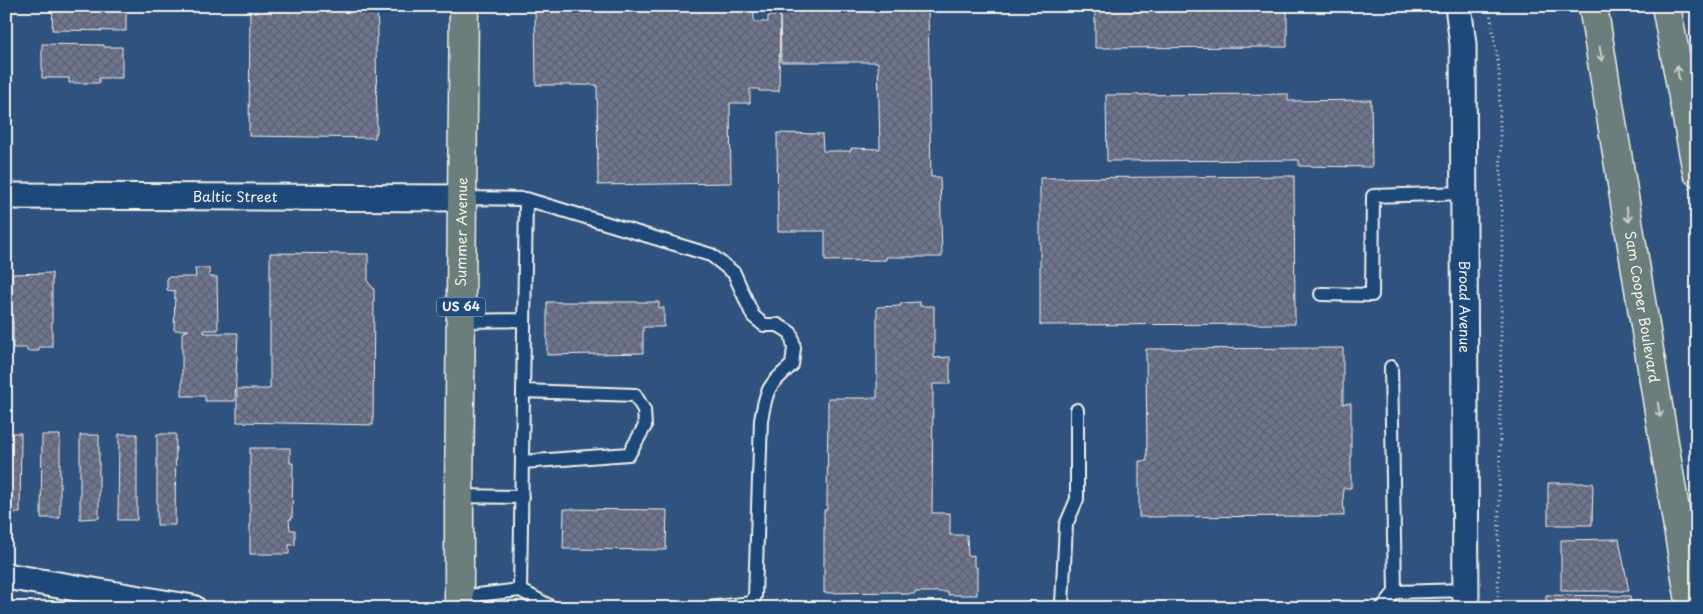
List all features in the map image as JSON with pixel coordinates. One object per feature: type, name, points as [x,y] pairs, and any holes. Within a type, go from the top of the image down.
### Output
[{"type":"main road","name":"Summer Avenue","points":[[460,602],[460,321],[464,6]]},
{"type":"main road","name":"Sam Cooper Boulevard","points":[[1593,6],[1691,608]]},
{"type":"main road","points":[[1666,6],[1697,172]]},
{"type":"street","name":"Broad Avenue","points":[[1458,6],[1463,44],[1466,599]]},
{"type":"street","name":"Baltic Street","points":[[6,196],[462,198]]},
{"type":"street","points":[[6,576],[193,608]]},
{"type":"lane","points":[[1321,294],[1372,295],[1373,196],[1464,193]]},
{"type":"lane","points":[[462,198],[526,199],[711,255],[734,273],[753,316],[764,325],[778,326],[791,333],[794,348],[792,365],[771,383],[765,396],[762,420],[755,596],[751,603],[708,608]]},
{"type":"lane","points":[[520,590],[526,199]]},
{"type":"lane","points":[[460,321],[524,320]]},
{"type":"lane","points":[[1382,608],[1395,592],[1391,367]]},
{"type":"lane","points":[[522,462],[629,454],[645,426],[644,410],[635,395],[523,391]]},
{"type":"lane","points":[[1063,608],[1066,525],[1077,499],[1077,410]]},
{"type":"lane","points":[[459,496],[522,497]]},
{"type":"lane","points":[[460,602],[520,590],[553,608]]},
{"type":"lane","points":[[1395,592],[1466,599]]},
{"type":"path","points":[[1489,6],[1499,69],[1502,234],[1498,608]]},
{"type":"building","points":[[53,6],[126,6],[126,31],[52,30]]},
{"type":"building","points":[[250,6],[377,6],[377,133],[375,133],[375,138],[249,136]]},
{"type":"building","points":[[536,6],[754,7],[754,22],[768,22],[768,16],[775,16],[776,9],[780,9],[779,91],[750,89],[750,103],[730,103],[731,183],[598,185],[597,85],[536,85]]},
{"type":"building","points":[[776,6],[883,6],[883,8],[776,9]]},
{"type":"building","points":[[1095,6],[1287,6],[1287,47],[1095,48]]},
{"type":"building","points":[[928,8],[931,177],[940,177],[942,257],[886,257],[886,260],[825,261],[825,231],[778,231],[777,133],[822,134],[823,151],[851,151],[851,148],[880,149],[878,62],[781,62],[780,9]]},
{"type":"building","points":[[42,44],[122,47],[122,78],[99,78],[99,83],[69,83],[69,78],[42,78]]},
{"type":"building","points":[[1288,94],[1288,101],[1371,100],[1372,167],[1299,166],[1299,160],[1107,161],[1106,95]]},
{"type":"building","points":[[1294,176],[1295,324],[1040,325],[1040,178]]},
{"type":"building","points":[[270,253],[368,254],[368,282],[374,289],[373,425],[237,422],[237,389],[270,389]]},
{"type":"building","points":[[195,268],[209,268],[209,277],[217,277],[218,330],[204,330],[204,333],[238,333],[235,401],[205,401],[205,396],[182,396],[182,333],[189,330],[174,330],[175,291],[167,290],[167,277],[196,277]]},
{"type":"building","points":[[52,273],[52,347],[39,347],[39,351],[27,351],[27,348],[13,348],[13,322],[8,322],[8,300],[12,300],[12,274]]},
{"type":"building","points":[[547,302],[659,302],[659,308],[664,308],[664,327],[643,327],[643,353],[547,355]]},
{"type":"building","points":[[920,302],[920,306],[934,306],[934,358],[950,357],[950,384],[933,384],[932,513],[950,513],[950,535],[967,535],[968,556],[974,555],[974,567],[977,567],[977,595],[948,595],[948,592],[915,592],[915,594],[901,594],[901,592],[824,593],[824,510],[827,510],[828,398],[877,398],[877,307],[900,306],[901,303]]},
{"type":"building","points":[[1343,348],[1343,404],[1351,403],[1351,488],[1343,488],[1344,516],[1139,517],[1139,461],[1147,461],[1146,349]]},
{"type":"building","points":[[6,433],[21,433],[20,513],[6,513]]},
{"type":"building","points":[[119,434],[137,434],[137,520],[118,520]]},
{"type":"building","points":[[157,434],[176,434],[175,525],[157,525]]},
{"type":"building","points":[[42,435],[60,435],[60,518],[41,518]]},
{"type":"building","points":[[80,435],[99,435],[99,518],[80,519]]},
{"type":"building","points":[[250,448],[290,448],[290,463],[293,463],[292,519],[289,519],[290,530],[295,530],[295,545],[289,545],[289,554],[250,554]]},
{"type":"building","points":[[1548,483],[1593,483],[1592,525],[1548,525]]},
{"type":"building","points":[[564,509],[667,510],[666,550],[563,549]]},
{"type":"building","points":[[1619,539],[1629,591],[1561,591],[1561,540]]},
{"type":"building","points":[[1546,595],[1630,596],[1632,608],[1546,608]]}]
